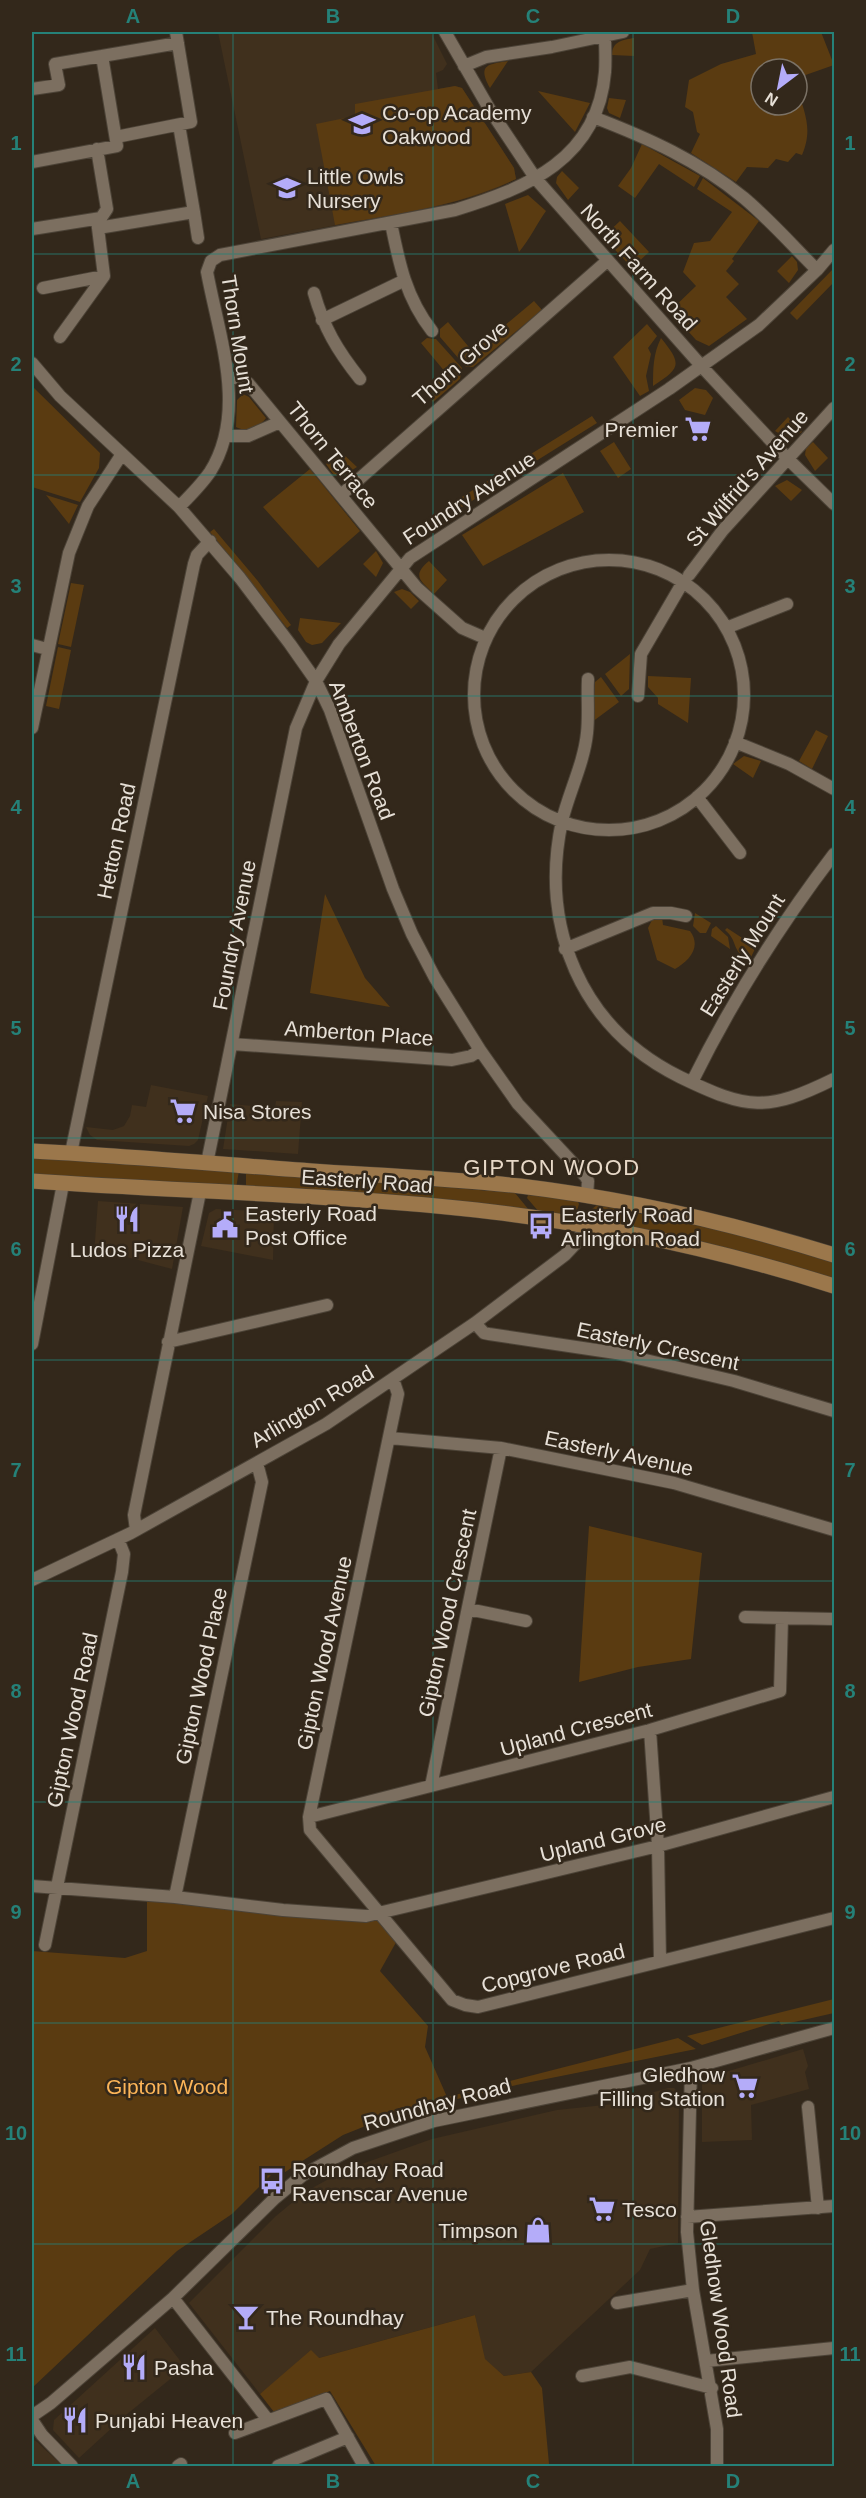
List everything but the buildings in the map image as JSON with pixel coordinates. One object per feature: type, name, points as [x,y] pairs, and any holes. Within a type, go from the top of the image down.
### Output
[{"type":"main road","name":"Easterly Road","points":[[32,1151],[441,1178],[587,1196],[696,1217],[781,1238],[834,1255]]},
{"type":"main road","name":"Easterly Road","points":[[32,1181],[437,1206],[583,1226],[675,1242],[771,1266],[834,1286]]},
{"type":"street","name":"North Farm Road","points":[[445,32],[490,110],[536,179],[702,366],[787,458],[834,504]]},
{"type":"street","points":[[464,66],[486,57],[552,47],[623,32]]},
{"type":"street","points":[[432,331],[412,302],[403,281],[391,223],[482,202],[536,179],[561,161],[588,129],[593,117],[605,73],[605,35]]},
{"type":"street","points":[[32,89],[59,85],[56,64],[102,56],[177,37],[191,122],[116,141],[97,149],[32,162]]},
{"type":"street","points":[[102,56],[116,141]]},
{"type":"street","points":[[593,117],[656,142],[718,179],[765,216],[817,270]]},
{"type":"street","points":[[179,124],[198,237]]},
{"type":"street","points":[[60,337],[104,276],[98,224],[107,210],[97,149]]},
{"type":"street","points":[[32,229],[98,224],[194,212]]},
{"type":"street","name":"Thorn Mount","points":[[179,507],[210,472],[226,436],[229,412],[228,379],[207,272],[211,261],[220,255],[391,223]]},
{"type":"street","name":"Foundry Avenue","points":[[207,1163],[296,728],[316,681],[339,644],[410,558],[558,463],[759,325],[817,270],[834,250]]},
{"type":"street","name":"Thorn Grove","points":[[341,495],[607,261]]},
{"type":"street","points":[[43,288],[104,276]]},
{"type":"street","points":[[322,320],[403,281]]},
{"type":"street","points":[[314,292],[322,320],[339,353],[360,379]]},
{"type":"street","name":"Amberton Road","points":[[32,363],[60,396],[179,507],[210,541],[267,613],[316,681],[340,736],[393,889],[412,934],[435,978],[480,1050],[518,1104],[586,1177],[587,1196]]},
{"type":"street","name":"Thorn Terrace","points":[[228,379],[239,377],[248,382],[417,588],[462,627],[485,638]]},
{"type":"street","name":"St Wilfrid's Avenue","points":[[638,696],[641,654],[686,578],[723,530],[834,408]]},
{"type":"street","points":[[226,436],[248,436],[280,422]]},
{"type":"street","points":[[32,728],[62,579],[77,530],[88,506],[122,454]]},
{"type":"street","name":"Hetton Road","points":[[71,1153],[194,564],[197,555],[210,541]]},
{"type":"street","points":[[594,560],[640,563],[686,578],[708,602],[726,628],[738,655],[743,684],[742,714],[735,742],[720,772],[697,797],[667,817],[633,828],[597,830],[562,822],[523,800],[494,767],[489,757],[476,726],[473,681],[485,638],[511,600],[549,573],[594,560]]},
{"type":"street","points":[[726,628],[787,604]]},
{"type":"street","points":[[32,645],[47,649]]},
{"type":"street","points":[[588,679],[587,735],[562,822],[556,882],[558,913],[565,949],[591,999],[611,1024],[638,1050],[664,1069],[692,1083],[740,1101],[779,1102],[800,1095],[834,1078]]},
{"type":"street","points":[[735,742],[789,764],[834,789]]},
{"type":"street","points":[[697,797],[740,854]]},
{"type":"street","name":"Easterly Mount","points":[[692,1083],[735,999],[802,896],[834,854]]},
{"type":"street","points":[[565,949],[653,913],[686,916]]},
{"type":"street","name":"Amberton Place","points":[[232,1044],[452,1060],[471,1056],[480,1050]]},
{"type":"street","points":[[32,1344],[63,1184]]},
{"type":"street","points":[[136,1530],[134,1515],[200,1192]]},
{"type":"street","name":"Arlington Road","points":[[32,1580],[136,1530],[326,1424],[475,1323],[566,1255],[580,1239],[583,1226]]},
{"type":"street","points":[[168,1342],[327,1305]]},
{"type":"street","name":"Easterly Crescent","points":[[475,1323],[479,1329],[489,1334],[616,1353],[734,1382],[834,1411]]},
{"type":"street","name":"Gipton Wood Avenue","points":[[309,1817],[390,1438],[398,1394],[393,1379]]},
{"type":"street","name":"Easterly Avenue","points":[[390,1438],[501,1448],[674,1483],[834,1530]]},
{"type":"street","name":"Gipton Wood Crescent","points":[[431,1786],[501,1448]]},
{"type":"street","name":"Gipton Wood Place","points":[[175,1897],[262,1482],[257,1463]]},
{"type":"street","name":"Gipton Wood Road","points":[[45,1945],[122,1572],[124,1554],[118,1539]]},
{"type":"street","points":[[468,1609],[526,1621]]},
{"type":"street","points":[[745,1617],[834,1619]]},
{"type":"street","name":"Upland Crescent","points":[[309,1817],[650,1730],[780,1692],[782,1618]]},
{"type":"street","points":[[650,1730],[658,1846],[660,1961]]},
{"type":"street","name":"Upland Grove","points":[[379,1912],[658,1846],[834,1797]]},
{"type":"street","points":[[32,1886],[175,1897],[282,1910],[366,1916],[379,1912],[310,1830],[309,1817]]},
{"type":"street","name":"Copgrove Road","points":[[379,1912],[453,2000],[478,2007],[834,1918]]},
{"type":"street","name":"Roundhay Road","points":[[32,2418],[173,2298],[275,2198],[303,2175],[353,2148],[434,2121],[691,2068],[834,2028]]},
{"type":"street","name":"Gledhow Wood Road","points":[[691,2068],[687,2217],[693,2290],[712,2388],[717,2429],[717,2466]]},
{"type":"street","points":[[808,2107],[818,2208]]},
{"type":"street","points":[[687,2217],[834,2206]]},
{"type":"street","points":[[617,2303],[693,2290]]},
{"type":"street","points":[[173,2298],[268,2420]]},
{"type":"street","points":[[706,2361],[834,2348]]},
{"type":"street","points":[[582,2376],[630,2367],[712,2388]]},
{"type":"street","points":[[235,2433],[327,2399],[364,2466]]},
{"type":"street","points":[[32,2418],[50,2444],[72,2466]]},
{"type":"street","points":[[278,2466],[348,2437]]},
{"type":"shaded area","name":"Co-op Academy Oakwood","points":[[218,32],[431,32],[447,64],[443,70],[436,73],[438,89],[455,86],[462,88],[514,168],[516,179],[487,193],[435,207],[261,239]]},
{"type":"shaded area","points":[[151,1085],[208,1096],[198,1140],[194,1144],[189,1146],[97,1140],[90,1135],[86,1127],[113,1130],[124,1126],[130,1116],[132,1105],[146,1107]]},
{"type":"shaded area","points":[[276,1101],[302,1102],[298,1154],[223,1149],[230,1104],[275,1108]]},
{"type":"shaded area","points":[[98,1201],[183,1207],[172,1269],[123,1256],[122,1259],[94,1254]]},
{"type":"shaded area","points":[[216,1209],[274,1212],[273,1260],[201,1246],[209,1213]]},
{"type":"shaded area","points":[[803,2049],[808,2066],[805,2072],[809,2089],[751,2105],[752,2140],[702,2142],[702,2079]]},
{"type":"shaded area","points":[[674,2088],[679,2093],[678,2243],[650,2249],[640,2270],[531,2372],[504,2376],[484,2359],[475,2315],[319,2358],[260,2394],[189,2303],[276,2216],[305,2192],[345,2170],[432,2139],[557,2110],[614,2104]]},
{"type":"shaded area","points":[[155,2328],[185,2367],[126,2415],[79,2458],[53,2430],[54,2420]]},
{"type":"shaded area","points":[[32,2439],[37,2442],[63,2466],[32,2466]]},
{"type":"green space","points":[[752,32],[821,32],[834,65],[809,74],[809,57],[749,57],[749,117],[806,117],[807,137],[802,155],[796,153],[788,162],[776,159],[768,168],[747,167],[736,182],[691,153],[700,134],[697,132],[693,112],[685,107],[689,80],[721,64],[756,54]]},
{"type":"green space","points":[[634,38],[634,56],[612,55],[616,44]]},
{"type":"green space","points":[[508,61],[490,88],[485,74],[487,67]]},
{"type":"green space","points":[[455,86],[462,88],[514,168],[516,179],[450,203],[335,225],[316,124],[355,116],[355,104]]},
{"type":"green space","points":[[538,91],[590,103],[575,132]]},
{"type":"green space","points":[[609,98],[626,100],[620,118],[609,113],[607,108]]},
{"type":"green space","points":[[642,144],[700,176],[694,187],[659,164],[635,198],[618,186],[631,168]]},
{"type":"green space","points":[[562,171],[579,188],[568,200],[556,183]]},
{"type":"green space","points":[[703,178],[759,221],[726,271],[739,284],[726,297],[747,319],[709,346],[696,340],[670,311],[696,286],[683,272],[694,243],[710,241],[732,212],[697,189]]},
{"type":"green space","points":[[528,195],[546,211],[519,252],[505,204]]},
{"type":"green space","points":[[620,221],[649,252],[632,268],[603,237]]},
{"type":"green space","points":[[792,256],[797,262],[798,270],[789,283],[777,271]]},
{"type":"green space","points":[[834,268],[834,282],[797,320],[790,313]]},
{"type":"green space","points":[[534,301],[542,310],[473,367],[466,367],[440,337],[440,329],[448,322],[473,352]]},
{"type":"green space","points":[[647,324],[657,336],[648,348],[651,354],[646,376],[649,391],[640,396],[613,357]]},
{"type":"green space","points":[[427,338],[436,339],[462,368],[460,379],[433,402],[424,392],[446,373],[421,343]]},
{"type":"green space","points":[[661,338],[673,354],[675,365],[669,375],[653,386],[655,356]]},
{"type":"green space","points":[[32,386],[100,453],[99,468],[80,502],[32,487]]},
{"type":"green space","points":[[695,388],[706,390],[713,398],[705,415],[685,410],[679,400]]},
{"type":"green space","points":[[243,394],[249,397],[266,418],[257,426],[248,429],[236,427],[237,400]]},
{"type":"green space","points":[[592,416],[597,423],[454,512],[449,505]]},
{"type":"green space","points":[[788,417],[802,432],[789,439],[775,431]]},
{"type":"green space","points":[[614,442],[631,469],[618,478],[600,451]]},
{"type":"green space","points":[[813,442],[828,458],[815,471],[805,455],[806,448]]},
{"type":"green space","points":[[341,452],[357,467],[341,477],[333,474],[326,464]]},
{"type":"green space","points":[[310,469],[360,531],[318,568],[263,507]]},
{"type":"green space","points":[[563,473],[584,512],[483,566],[462,535]]},
{"type":"green space","points":[[787,480],[802,490],[791,501],[775,486]]},
{"type":"green space","points":[[46,495],[78,505],[69,524]]},
{"type":"green space","points":[[214,529],[291,625],[287,628],[210,532]]},
{"type":"green space","points":[[376,551],[383,563],[376,577],[363,564]]},
{"type":"green space","points":[[429,561],[447,580],[434,594],[422,582],[419,575]]},
{"type":"green space","points":[[71,583],[84,585],[71,647],[58,644]]},
{"type":"green space","points":[[402,589],[410,592],[419,601],[411,609],[394,592]]},
{"type":"green space","points":[[300,618],[341,623],[322,643],[312,645],[306,642],[298,630]]},
{"type":"green space","points":[[58,647],[71,650],[59,709],[46,706]]},
{"type":"green space","points":[[630,654],[629,689],[621,696],[605,674]]},
{"type":"green space","points":[[648,676],[691,678],[688,723],[658,704],[658,698],[648,687]]},
{"type":"green space","points":[[601,677],[619,702],[592,722],[595,682]]},
{"type":"green space","points":[[816,730],[828,736],[812,769],[799,761]]},
{"type":"green space","points":[[744,756],[761,761],[753,778],[733,764]]},
{"type":"green space","points":[[325,894],[365,978],[390,1007],[310,993]]},
{"type":"green space","points":[[695,913],[711,923],[706,933],[700,933],[693,926]]},
{"type":"green space","points":[[662,917],[663,925],[690,931],[695,943],[689,958],[675,969],[657,960],[648,928],[653,918]]},
{"type":"green space","points":[[716,926],[728,937],[730,949],[711,936],[712,929]]},
{"type":"green space","points":[[727,928],[756,947],[749,961],[739,953],[732,938],[725,930]]},
{"type":"green space","points":[[32,1157],[239,1171],[236,1188],[32,1175]]},
{"type":"green space","points":[[246,1171],[515,1193],[529,1210],[246,1189]]},
{"type":"green space","points":[[528,1195],[577,1200],[579,1204],[575,1217],[539,1212],[527,1198]]},
{"type":"green space","points":[[597,1205],[743,1235],[834,1262],[834,1279],[595,1221],[592,1218],[592,1209]]},
{"type":"green space","points":[[589,1526],[702,1553],[691,1659],[638,1667],[579,1682]]},
{"type":"green space","name":"Gipton Wood","points":[[147,1895],[379,1912],[399,1937],[380,1971],[428,2026],[425,2047],[447,2097],[678,2038],[696,2049],[521,2084],[432,2105],[343,2135],[282,2174],[277,2169],[232,2214],[177,2251],[32,2388],[32,1951],[125,1958],[147,1951]]},
{"type":"green space","points":[[834,1999],[834,2013],[781,2025],[779,2021],[702,2045],[687,2036]]},
{"type":"green space","points":[[475,2315],[485,2359],[504,2376],[531,2372],[542,2388],[549,2464],[546,2466],[376,2466],[330,2391],[274,2412],[260,2394],[311,2350],[319,2358]]},
{"type":"place","name":"Co-op Academy Oakwood","points":[[362,124]]},
{"type":"place","name":"Little Owls Nursery","points":[[287,188]]},
{"type":"place","name":"Premier","points":[[698,429]]},
{"type":"place","name":"Nisa Stores","points":[[183,1111]]},
{"type":"place","name":"Ludos Pizza","points":[[127,1219]]},
{"type":"place","name":"Easterly Road Post Office","points":[[225,1225]]},
{"type":"place","name":"Easterly Road Arlington Road","points":[[541,1226]]},
{"type":"place","name":"Gledhow Filling Station","points":[[745,2086]]},
{"type":"place","name":"Roundhay Road Ravenscar Avenue","points":[[272,2181]]},
{"type":"place","name":"Tesco","points":[[602,2209]]},
{"type":"place","name":"Timpson","points":[[538,2230]]},
{"type":"place","name":"The Roundhay","points":[[246,2317]]},
{"type":"place","name":"Pasha","points":[[134,2367]]},
{"type":"place","name":"Punjabi Heaven","points":[[75,2420]]},
{"type":"district","name":"GIPTON WOOD","points":[[552,1167]]}]
